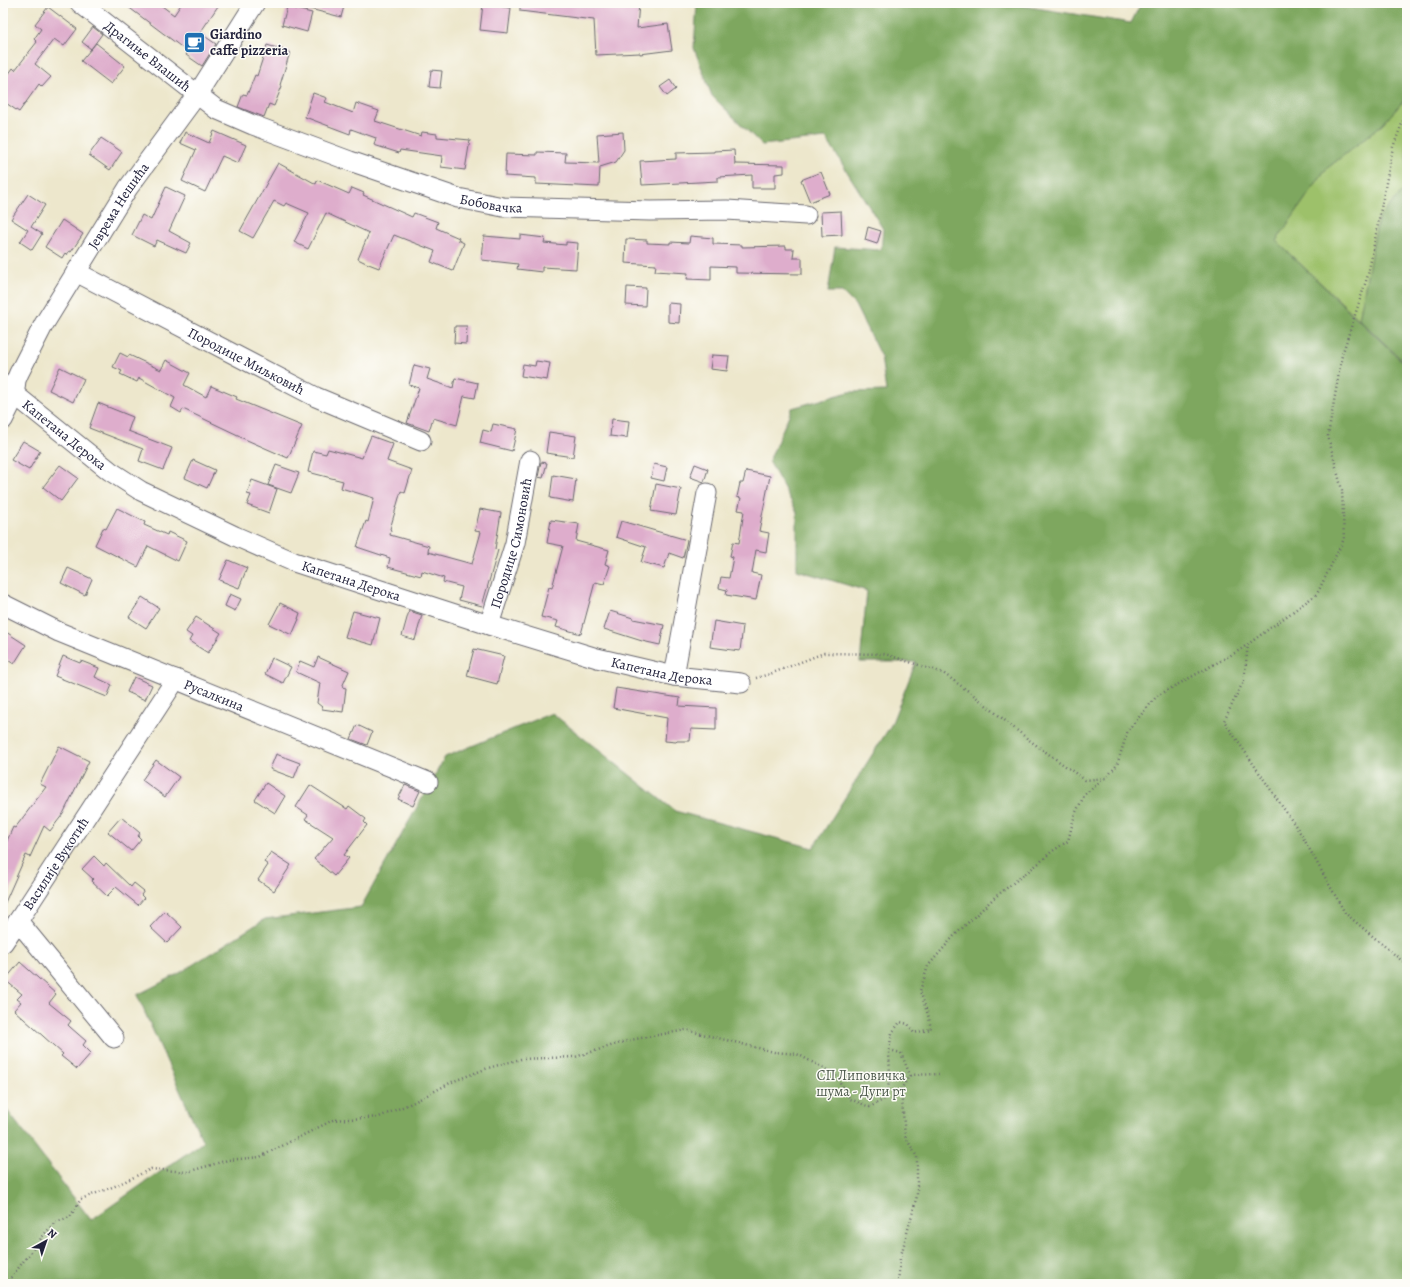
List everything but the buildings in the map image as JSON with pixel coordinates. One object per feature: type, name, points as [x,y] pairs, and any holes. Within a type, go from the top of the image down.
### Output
[{"type":"street","name":"Драгиње Влашић","points":[[80,3],[198,93]]},
{"type":"street","name":"Јеврема Нешића","points":[[3,420],[9,389],[16,380],[44,324],[128,188],[198,93],[255,3]]},
{"type":"street","name":"Бобовачка","points":[[198,93],[216,109],[253,125],[350,161],[458,198],[503,207],[650,212],[727,210],[806,215]]},
{"type":"street","name":"Породице Миљковић","points":[[76,272],[316,396],[421,440]]},
{"type":"street","name":"Капетана Дерока","points":[[9,389],[110,471],[141,491],[235,536],[294,562],[597,658],[674,676],[741,683]]},
{"type":"street","name":"Породице Симоновић","points":[[489,625],[515,543],[530,460]]},
{"type":"street","points":[[674,676],[707,493]]},
{"type":"street","name":"Русалкина","points":[[3,604],[59,632],[428,782]]},
{"type":"street","name":"Василије Вукотић","points":[[114,1038],[18,921],[176,679]]},
{"type":"street","points":[[3,943],[18,921]]},
{"type":"path","points":[[6,1284],[55,1222],[70,1217],[81,1199],[115,1186],[151,1169],[187,1172],[228,1160],[260,1157],[333,1120],[378,1117],[412,1103],[454,1081],[488,1068],[521,1059],[574,1057],[630,1040],[686,1030],[774,1052],[798,1054],[835,1074],[850,1099],[870,1107],[886,1098],[890,1076],[889,1050],[892,1033],[900,1022],[908,1024],[914,1033],[931,1029],[920,991],[928,966],[954,936],[995,897],[1051,852],[1068,841],[1075,814],[1085,794],[1106,778],[1117,764],[1128,730],[1157,696],[1248,643],[1316,594],[1344,539],[1342,490],[1328,436],[1342,355],[1368,275],[1393,147],[1407,111]]},
{"type":"path","points":[[1248,643],[1244,680],[1224,721],[1301,834],[1345,913],[1407,965]]},
{"type":"path","points":[[741,683],[770,674],[824,652],[885,654],[943,673],[971,693],[1029,740],[1085,780],[1106,778]]},
{"type":"path","points":[[889,1050],[901,1053],[910,1075]]},
{"type":"path","points":[[910,1075],[938,1074]]},
{"type":"path","points":[[898,1284],[900,1259],[917,1196],[917,1158],[905,1136],[901,1089],[910,1075]]},
{"type":"green space","name":"СП Липовичка шума - Дуги рт","points":[[697,3],[1014,3],[1017,5],[1131,23],[1141,3],[1407,3],[1407,97],[1382,125],[1325,170],[1276,241],[1407,366],[1407,1284],[3,1284],[3,1105],[91,1220],[203,1142],[137,995],[178,974],[265,919],[361,907],[445,757],[552,713],[675,811],[813,848],[891,725],[916,662],[860,662],[867,591],[797,570],[797,512],[769,461],[792,408],[849,392],[886,391],[881,357],[855,305],[842,292],[828,292],[835,247],[881,250],[883,229],[826,138],[762,145],[712,96],[694,48]]},
{"type":"green space","points":[[1407,97],[1407,186],[1378,219],[1359,319],[1276,241],[1325,170],[1382,125]]},
{"type":"green space","points":[[1407,186],[1407,365],[1359,319],[1378,219]]},
{"type":"place","name":"Giardino caffe pizzeria","points":[[195,42]]}]
